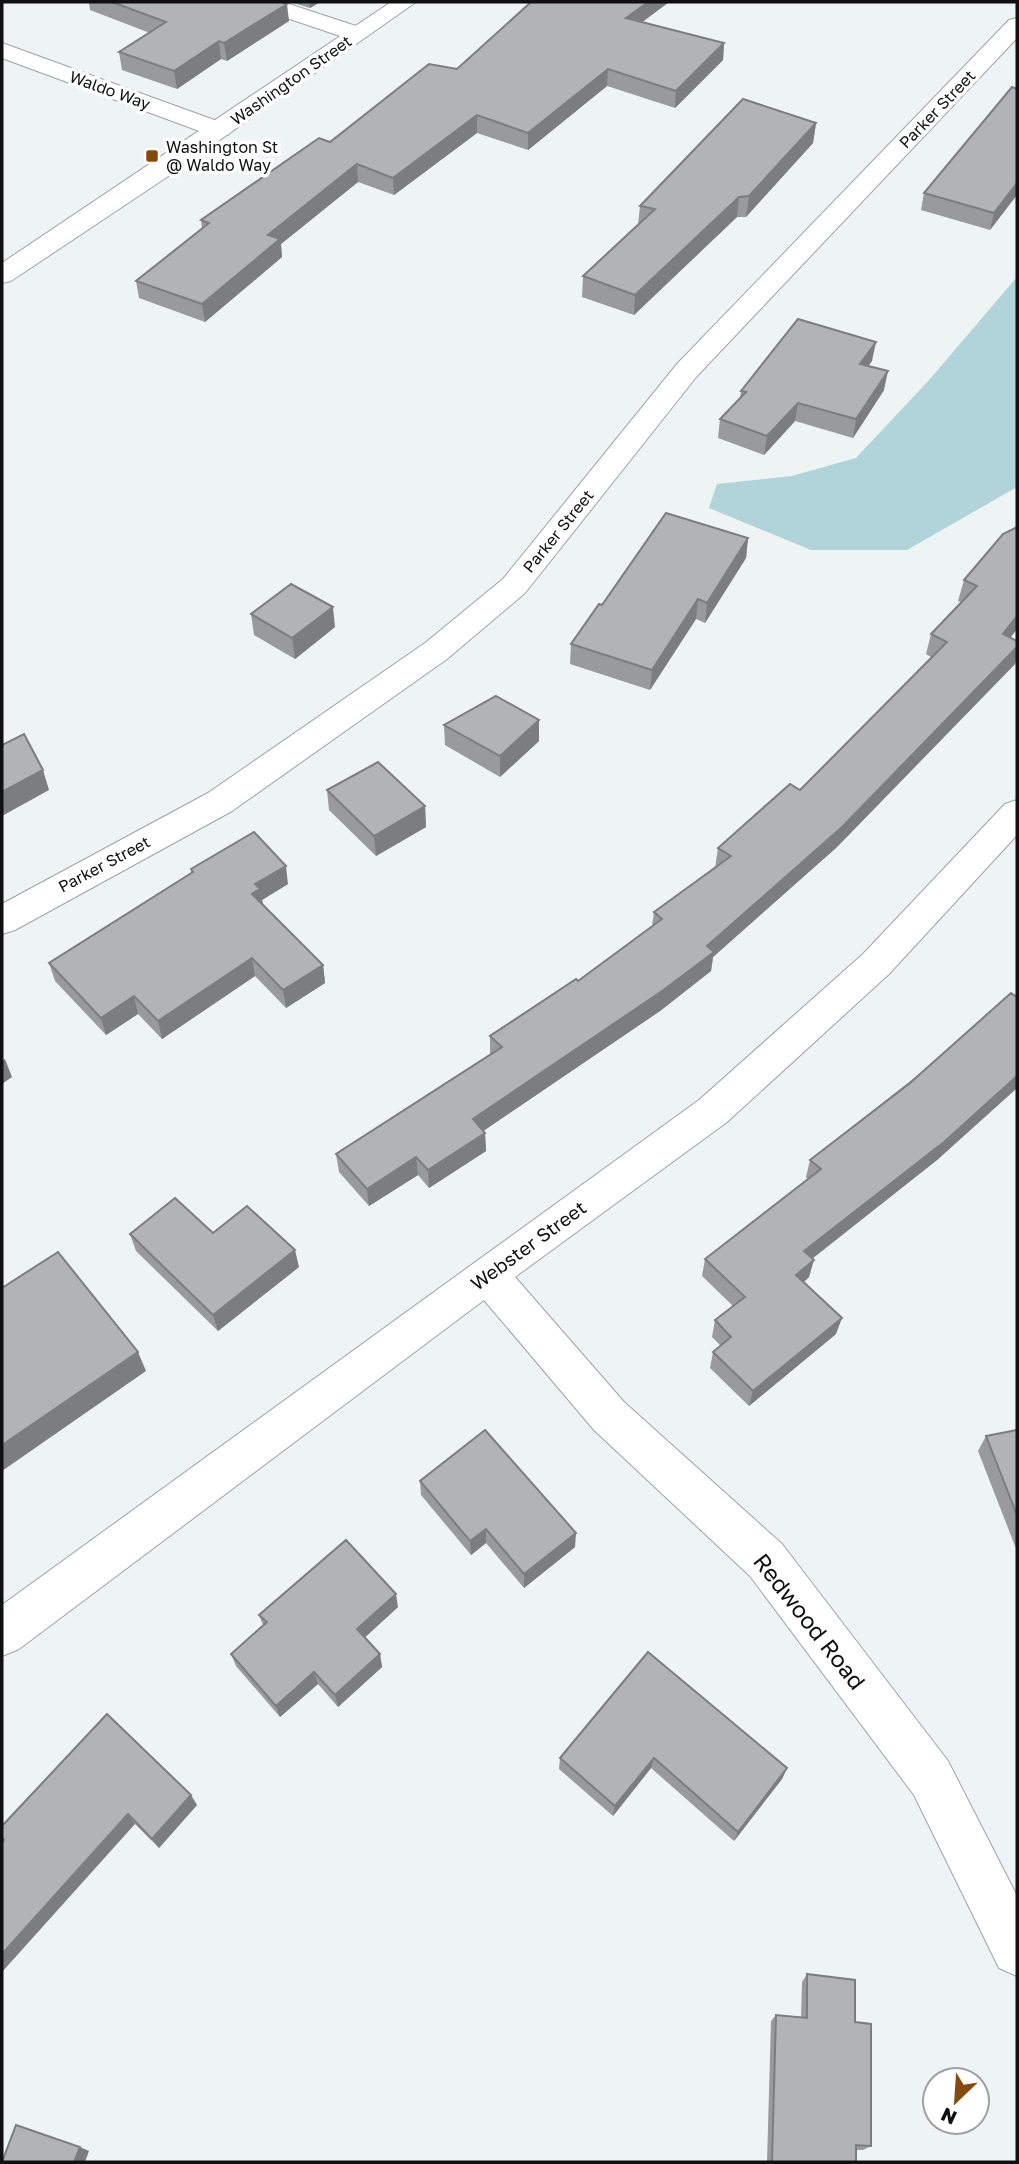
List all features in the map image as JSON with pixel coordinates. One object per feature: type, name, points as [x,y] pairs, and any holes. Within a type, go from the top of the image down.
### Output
[{"type":"street","points":[[262,2],[357,34]]},
{"type":"street","name":"Washington Street","points":[[2,275],[405,2]]},
{"type":"street","name":"Parker Street","points":[[2,920],[220,802],[436,651],[514,586],[687,370],[1017,25]]},
{"type":"street","name":"Waldo Way","points":[[2,50],[219,130]]},
{"type":"street","name":"Webster Street","points":[[2,1633],[487,1274],[713,1111],[876,964],[1017,813]]},
{"type":"street","name":"Redwood Road","points":[[487,1274],[608,1416],[766,1560],[931,1778],[1017,1951]]},
{"type":"shaded area","points":[[1017,277],[1017,487],[907,550],[811,550],[709,508],[717,484],[792,476],[856,458],[930,379]]},
{"type":"building","points":[[112,2],[287,4],[224,43],[219,41],[174,71],[119,52],[166,22]]},
{"type":"building","points":[[531,2],[648,2],[626,18],[724,43],[676,91],[608,69],[528,133],[477,115],[393,178],[357,164],[268,235],[280,239],[202,304],[136,281],[209,223],[201,220],[319,138],[330,142],[429,64],[457,69]]},
{"type":"building","points":[[1012,87],[1017,89],[1017,183],[994,213],[924,193]]},
{"type":"building","points":[[743,99],[816,123],[749,196],[739,197],[635,295],[583,276],[655,209],[640,206]]},
{"type":"building","points":[[798,319],[876,342],[860,364],[888,371],[856,419],[798,403],[767,436],[720,419],[746,392],[741,391]]},
{"type":"building","points":[[666,513],[748,538],[707,603],[698,599],[652,670],[571,644],[599,604],[602,605]]},
{"type":"building","points":[[1017,527],[1017,616],[1003,634],[1017,641],[1017,647],[842,827],[707,946],[714,952],[662,991],[473,1119],[485,1133],[428,1170],[416,1157],[367,1189],[336,1154],[502,1047],[490,1036],[576,979],[578,981],[662,919],[654,912],[731,856],[718,848],[790,784],[800,790],[947,642],[931,634],[977,586],[964,580],[1003,534]]},
{"type":"building","points":[[291,584],[333,607],[292,638],[251,614]]},
{"type":"building","points":[[496,696],[539,720],[500,756],[444,725]]},
{"type":"building","points":[[24,734],[43,770],[2,792],[2,745]]},
{"type":"building","points":[[378,762],[425,806],[374,836],[327,790]]},
{"type":"building","points":[[254,832],[286,866],[255,884],[260,889],[252,894],[323,965],[283,990],[252,958],[158,1021],[134,996],[101,1018],[49,963],[193,872],[191,869]]},
{"type":"building","points":[[1011,993],[1017,997],[1017,1076],[944,1142],[804,1251],[814,1260],[796,1275],[842,1318],[753,1391],[713,1352],[731,1337],[715,1320],[745,1297],[705,1259],[821,1169],[810,1160],[910,1083]]},
{"type":"building","points":[[175,1198],[213,1233],[247,1206],[295,1250],[213,1315],[130,1234]]},
{"type":"building","points":[[58,1252],[138,1352],[2,1445],[2,1288]]},
{"type":"building","points":[[485,1430],[576,1533],[524,1574],[486,1529],[470,1541],[420,1481]]},
{"type":"building","points":[[1017,1430],[1017,1515],[986,1436]]},
{"type":"building","points":[[346,1540],[396,1594],[357,1629],[380,1654],[335,1695],[314,1672],[276,1706],[231,1654],[267,1622],[259,1615]]},
{"type":"building","points":[[648,1652],[787,1768],[738,1832],[654,1758],[615,1806],[560,1758]]},
{"type":"building","points":[[107,1714],[191,1795],[152,1839],[128,1814],[2,1954],[2,1826]]},
{"type":"building","points":[[807,1974],[855,1980],[855,2022],[871,2024],[871,2146],[856,2145],[856,2162],[772,2162],[776,2015],[807,2018]]},
{"type":"building","points":[[16,2125],[80,2147],[74,2162],[2,2162]]},
{"type":"place","name":"Washington St @ Waldo Way","points":[[152,156]]}]
